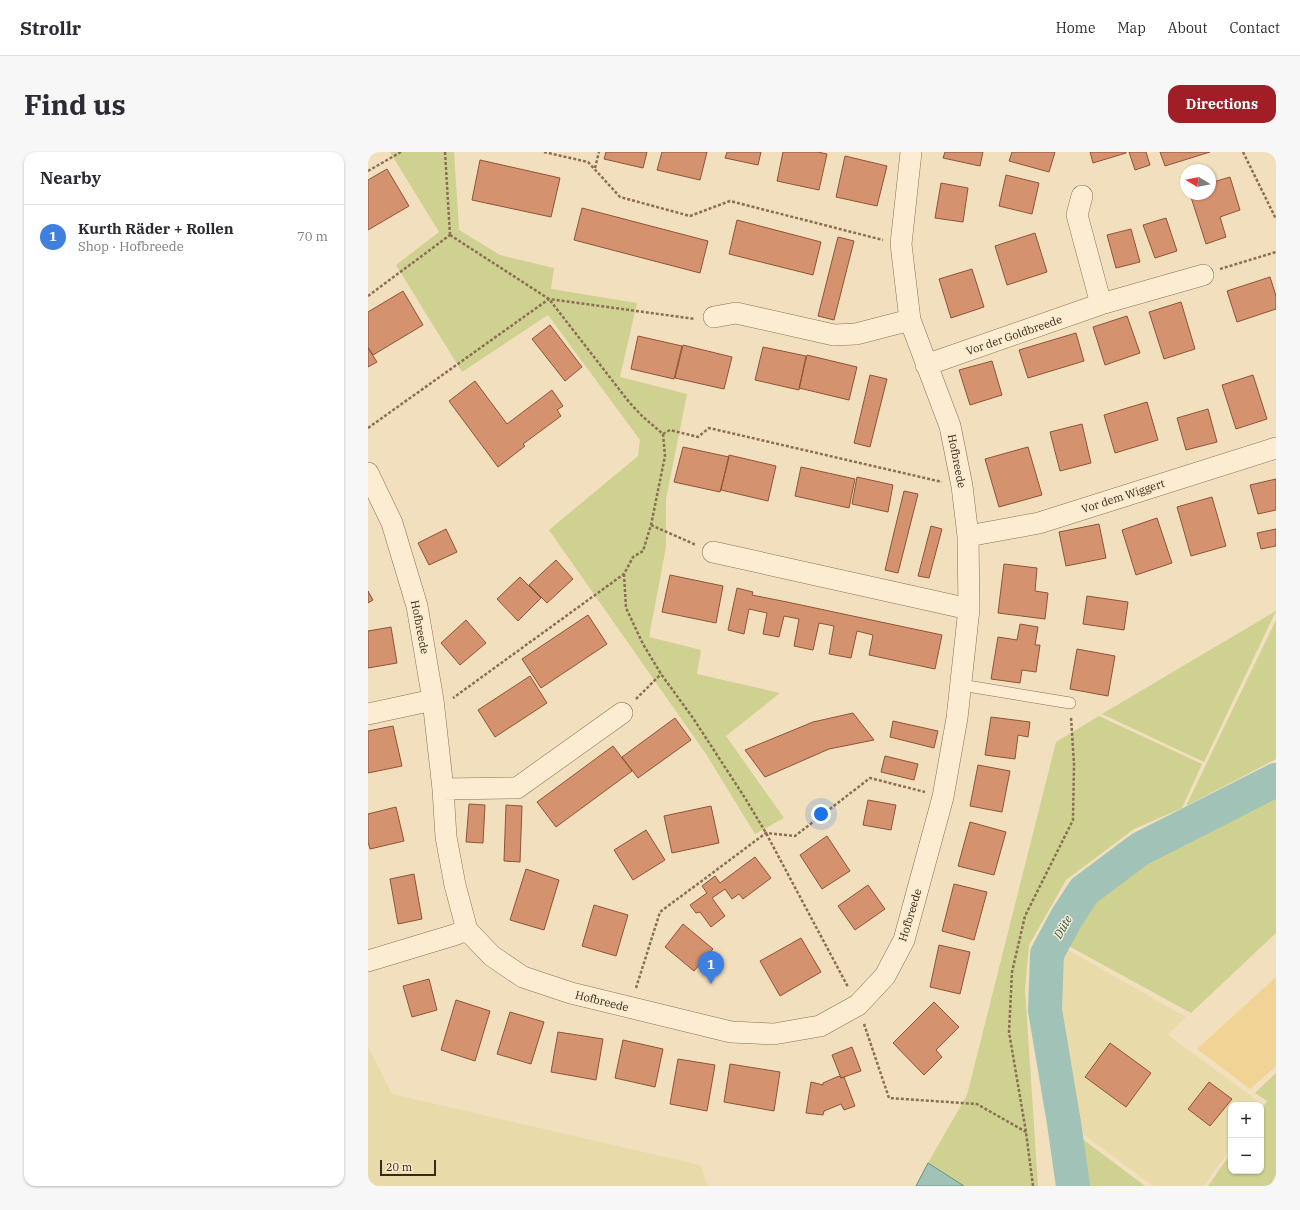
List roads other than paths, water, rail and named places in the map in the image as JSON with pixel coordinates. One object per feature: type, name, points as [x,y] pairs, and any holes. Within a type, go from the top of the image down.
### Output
[{"type":"street","name":"Hofbreede","points":[[368,473],[392,523],[417,606],[433,700],[443,789],[446,837],[455,885],[467,930],[492,956],[523,977],[571,993],[731,1032],[774,1034],[820,1026],[858,1005],[885,976],[904,940],[943,797],[957,718],[969,609],[968,536],[962,486],[950,426],[910,320],[901,244],[911,152]]},
{"type":"street","points":[[1082,196],[1078,215],[1101,304]]},
{"type":"street","name":"Vor der Goldbreede","points":[[926,365],[1101,304],[1203,274]]},
{"type":"street","points":[[714,317],[736,313],[834,334],[856,334],[910,320]]},
{"type":"street","name":"Vor dem Wiggert","points":[[968,536],[1039,522],[1276,448]]},
{"type":"street","points":[[713,552],[969,609]]},
{"type":"street","points":[[368,714],[433,700]]},
{"type":"street","points":[[443,789],[517,788],[622,713]]},
{"type":"street","points":[[368,961],[467,930]]},
{"type":"lane","points":[[961,685],[1070,703]]},
{"type":"water","points":[[928,1163],[964,1186],[916,1186]]},
{"type":"waterway","name":"Düte","points":[[1073,1186],[1045,1010],[1047,954],[1067,917],[1084,891],[1140,849],[1276,780]]},
{"type":"place","name":"Kurth Räder + Rollen","points":[[711,984]]}]
